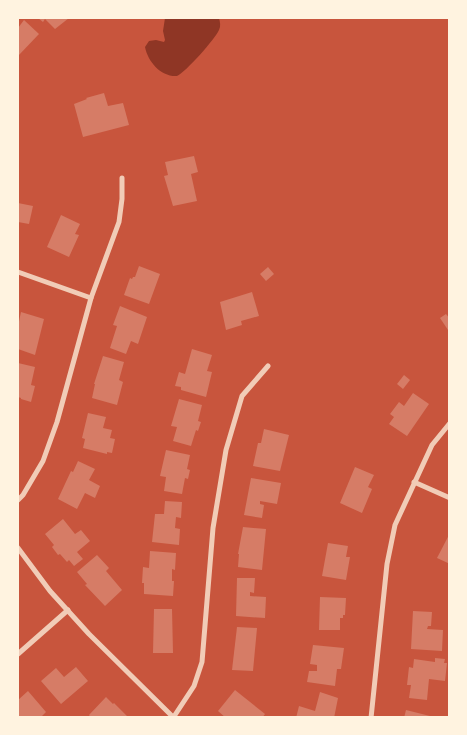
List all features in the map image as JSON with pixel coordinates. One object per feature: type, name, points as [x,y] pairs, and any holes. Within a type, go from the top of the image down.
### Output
[{"type":"street","points":[[18,500],[23,495],[42,461],[57,422],[91,298],[119,222],[122,178]]},
{"type":"street","points":[[18,272],[91,298]]},
{"type":"street","points":[[18,548],[50,591],[89,634],[173,717],[194,686],[202,662],[213,528],[226,450],[242,396],[268,366]]},
{"type":"street","points":[[371,718],[387,564],[395,525],[432,445],[450,422]]},
{"type":"street","points":[[414,482],[450,498]]},
{"type":"street","points":[[18,654],[68,610]]},
{"type":"shaded area","points":[[165,18],[219,18],[220,21],[220,28],[212,40],[193,62],[177,76],[171,76],[156,68],[149,58],[145,47],[149,41],[164,42]]},
{"type":"building","points":[[38,18],[69,18],[55,29],[45,19],[43,22]]},
{"type":"building","points":[[24,20],[39,34],[18,56],[18,28]]},
{"type":"building","points":[[104,93],[108,106],[123,103],[129,125],[83,137],[74,104],[86,98]]},
{"type":"building","points":[[194,156],[198,172],[191,174],[197,201],[173,206],[164,176],[168,175],[165,162]]},
{"type":"building","points":[[18,203],[33,206],[29,224],[18,222]]},
{"type":"building","points":[[61,215],[80,224],[75,234],[79,235],[69,257],[47,247]]},
{"type":"building","points":[[139,266],[160,274],[149,304],[124,295],[130,278],[135,277]]},
{"type":"building","points":[[268,267],[274,274],[266,281],[260,274]]},
{"type":"building","points":[[252,292],[259,316],[241,321],[242,325],[226,330],[220,302]]},
{"type":"building","points":[[120,306],[147,317],[138,344],[131,341],[126,354],[110,348],[117,326],[113,325]]},
{"type":"building","points":[[21,312],[44,319],[35,355],[18,349],[18,326]]},
{"type":"building","points":[[446,314],[450,319],[450,333],[440,318]]},
{"type":"building","points":[[192,349],[212,355],[207,371],[212,372],[206,397],[181,390],[181,387],[175,386],[179,372],[185,374]]},
{"type":"building","points":[[103,356],[124,362],[119,380],[123,382],[117,405],[92,398],[94,384]]},
{"type":"building","points":[[18,363],[35,367],[31,385],[35,386],[31,402],[18,397]]},
{"type":"building","points":[[404,375],[410,380],[403,389],[397,384]]},
{"type":"building","points":[[413,393],[429,404],[407,436],[389,424],[394,417],[390,414],[399,402],[404,406]]},
{"type":"building","points":[[179,399],[202,405],[198,421],[201,422],[198,431],[196,430],[191,446],[173,441],[177,427],[171,426]]},
{"type":"building","points":[[88,413],[106,417],[103,428],[112,430],[110,438],[115,439],[112,453],[107,452],[107,454],[83,448],[85,439],[82,438]]},
{"type":"building","points":[[264,429],[289,435],[280,471],[253,466],[258,443],[261,443]]},
{"type":"building","points":[[166,450],[190,455],[187,469],[190,470],[188,479],[185,478],[182,494],[164,491],[166,477],[160,476]]},
{"type":"building","points":[[78,461],[95,469],[89,480],[100,486],[95,498],[85,493],[77,509],[58,499],[71,471],[73,472]]},
{"type":"building","points":[[355,467],[374,475],[368,487],[372,489],[362,513],[340,503]]},
{"type":"building","points":[[251,478],[281,483],[277,504],[260,501],[260,504],[264,505],[262,518],[244,515]]},
{"type":"building","points":[[165,501],[182,502],[181,518],[176,517],[175,528],[180,529],[179,545],[152,542],[155,514],[164,514]]},
{"type":"building","points":[[63,519],[75,534],[81,530],[90,541],[77,552],[83,559],[74,566],[69,560],[67,562],[60,554],[58,555],[52,547],[54,545],[45,534]]},
{"type":"building","points":[[243,527],[266,529],[262,570],[238,567],[238,554]]},
{"type":"building","points":[[450,533],[450,564],[437,558]]},
{"type":"building","points":[[328,543],[348,546],[346,557],[350,557],[346,580],[322,576]]},
{"type":"building","points":[[150,551],[176,553],[175,570],[172,569],[172,581],[174,581],[173,596],[144,594],[144,583],[142,583],[143,567],[149,568]]},
{"type":"building","points":[[97,555],[109,568],[106,571],[122,590],[105,606],[85,585],[87,584],[77,572]]},
{"type":"building","points":[[237,578],[255,578],[254,593],[250,592],[250,596],[266,597],[265,618],[236,616]]},
{"type":"building","points":[[320,597],[346,598],[345,615],[343,615],[343,618],[340,618],[340,630],[319,630]]},
{"type":"building","points":[[154,609],[172,609],[173,653],[153,653]]},
{"type":"building","points":[[413,611],[432,612],[431,626],[428,626],[427,629],[443,630],[442,651],[411,649]]},
{"type":"building","points":[[237,627],[257,628],[253,671],[232,670]]},
{"type":"building","points":[[313,645],[344,648],[341,669],[337,669],[335,686],[307,682],[309,671],[317,671],[317,665],[310,664]]},
{"type":"building","points":[[435,658],[445,659],[444,663],[447,663],[445,681],[429,679],[427,700],[409,698],[411,685],[407,685],[409,667],[413,668],[414,659],[435,662]]},
{"type":"building","points":[[76,667],[88,681],[61,704],[41,681],[56,668],[64,677]]},
{"type":"building","points":[[235,690],[265,714],[262,718],[226,718],[218,711]]},
{"type":"building","points":[[28,691],[46,712],[40,718],[18,718],[18,700]]},
{"type":"building","points":[[320,692],[338,698],[334,718],[296,718],[299,706],[315,711]]},
{"type":"building","points":[[106,697],[129,718],[91,718],[89,715]]},
{"type":"building","points":[[406,710],[434,717],[434,718],[404,718]]}]
